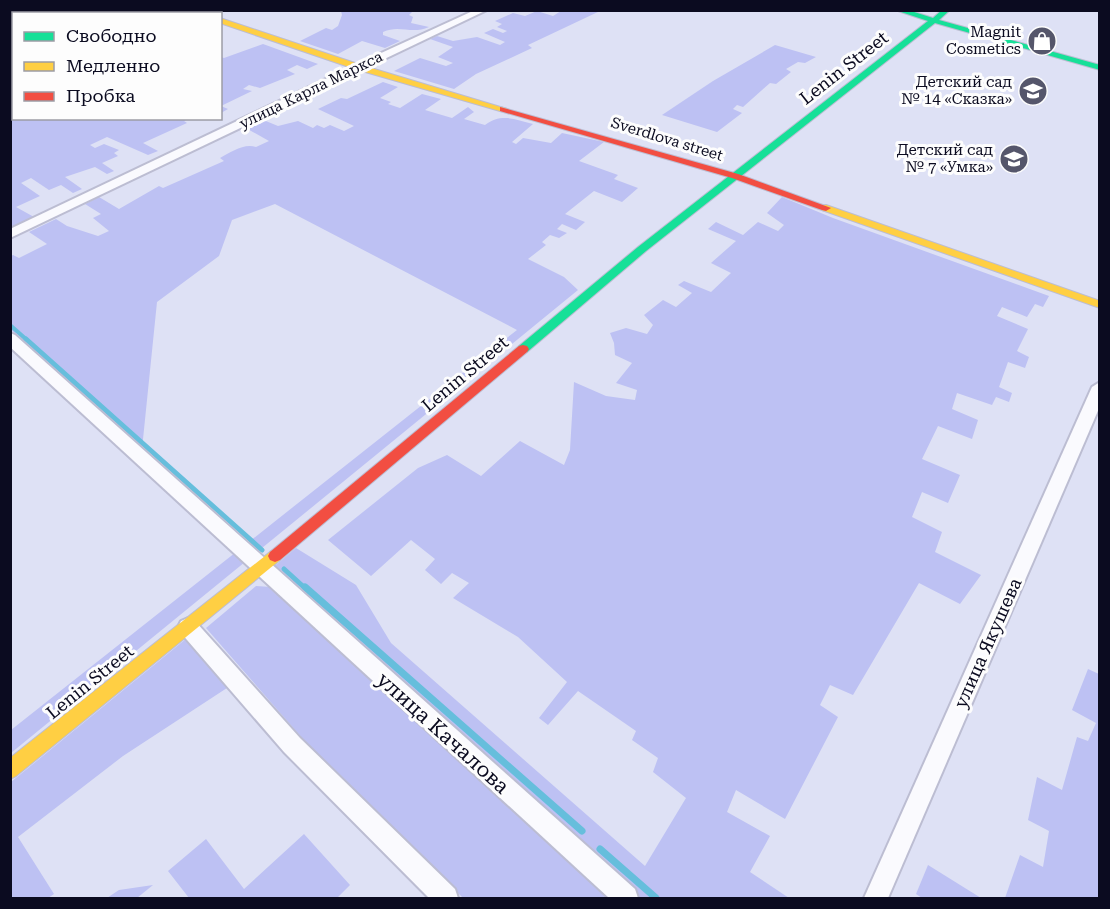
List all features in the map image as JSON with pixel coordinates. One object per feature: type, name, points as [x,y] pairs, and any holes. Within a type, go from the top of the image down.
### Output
[{"type":"street","name":"улица Карла Маркса","points":[[10,234],[358,67],[483,10]]},
{"type":"street","points":[[898,10],[1100,68]]},
{"type":"street","name":"Lenin Street","points":[[10,770],[261,568],[642,249],[948,10]]},
{"type":"street","name":"Sverdlova street","points":[[222,21],[358,67],[735,176],[1100,305]]},
{"type":"street","name":"улица Качалова","points":[[10,338],[626,898]]},
{"type":"street","name":"улица Якушева","points":[[876,898],[1100,387]]},
{"type":"street","points":[[188,627],[292,745],[446,898]]},
{"type":"shaded area","points":[[341,11],[413,11],[409,15],[413,17],[411,23],[429,27],[417,30],[389,30],[383,32],[383,35],[400,41],[385,48],[362,41],[338,54],[300,41],[326,28],[332,30],[338,26]]},
{"type":"shaded area","points":[[537,11],[553,16],[561,11],[600,11],[528,45],[532,48],[476,74],[454,89],[394,71],[420,58],[446,66],[453,63],[438,57],[453,47],[430,39],[437,36],[453,41],[477,37],[500,45],[505,42],[484,33],[493,29],[503,33],[507,31],[497,27],[502,24],[495,21],[513,13],[525,16]]},
{"type":"shaded area","points":[[263,44],[318,64],[307,69],[297,65],[287,70],[295,74],[260,88],[249,85],[243,89],[252,91],[222,106],[222,57]]},
{"type":"shaded area","points":[[775,45],[816,57],[805,63],[798,62],[786,69],[791,72],[776,84],[770,83],[743,107],[737,105],[733,109],[742,113],[717,132],[662,115],[713,81]]},
{"type":"shaded area","points":[[383,82],[398,87],[380,98],[400,108],[422,94],[441,99],[425,110],[452,118],[468,107],[474,112],[464,119],[485,125],[502,118],[533,124],[512,142],[516,144],[523,138],[551,143],[562,133],[604,142],[579,161],[618,175],[614,179],[638,188],[622,202],[594,191],[565,214],[585,222],[576,230],[562,224],[557,229],[567,233],[559,238],[550,235],[542,242],[546,245],[528,259],[564,277],[578,290],[11,753],[11,730],[517,330],[275,204],[232,220],[219,256],[157,302],[142,449],[11,330],[11,256],[19,258],[47,244],[29,232],[56,219],[67,226],[98,236],[109,231],[93,218],[101,214],[85,204],[99,197],[119,209],[159,186],[163,188],[224,161],[220,158],[238,149],[247,146],[256,147],[269,141],[244,127],[261,119],[278,126],[298,121],[313,128],[317,125],[324,128],[330,125],[344,131],[354,126],[318,109],[341,98],[347,99]]},
{"type":"shaded area","points":[[12,109],[12,120],[186,120],[184,121],[187,123],[143,143],[158,151],[148,155],[107,137],[90,145],[95,148],[104,144],[119,150],[114,153],[118,156],[102,163],[114,171],[107,174],[95,167],[65,177],[82,189],[73,193],[61,185],[49,190],[31,178],[21,183],[40,196],[16,207],[34,217],[11,229],[10,110]]},
{"type":"shaded area","points":[[782,197],[833,218],[1049,296],[1043,307],[1035,304],[1027,317],[1002,307],[997,316],[1028,329],[1017,351],[1029,357],[1025,368],[1008,362],[999,387],[1012,393],[1009,402],[996,397],[992,405],[957,393],[952,409],[978,420],[972,439],[938,426],[922,459],[960,475],[948,503],[922,492],[912,517],[942,532],[935,552],[981,575],[960,604],[919,583],[853,695],[830,685],[820,705],[838,717],[785,819],[736,790],[727,812],[770,836],[750,872],[789,898],[639,898],[271,569],[296,548],[356,585],[391,643],[645,866],[686,798],[653,772],[658,758],[632,740],[636,731],[578,691],[548,725],[539,718],[567,682],[518,637],[453,598],[469,583],[452,573],[441,584],[425,570],[435,559],[411,540],[371,576],[328,540],[418,468],[447,455],[481,476],[520,441],[564,465],[570,450],[574,382],[606,396],[635,400],[637,390],[616,383],[632,363],[615,355],[610,333],[626,328],[647,334],[653,325],[644,315],[663,300],[676,307],[692,293],[678,285],[684,281],[711,292],[731,273],[711,263],[736,241],[708,229],[716,222],[743,235],[758,222],[778,231],[784,225],[767,213]]},
{"type":"shaded area","points":[[256,586],[271,587],[611,898],[463,898],[302,738],[206,628]]},
{"type":"shaded area","points":[[187,638],[230,686],[123,756],[18,837],[54,894],[48,898],[11,898],[11,782]]},
{"type":"shaded area","points":[[1088,669],[1099,674],[1099,898],[1005,898],[1020,855],[1043,867],[1049,831],[1028,820],[1037,777],[1062,790],[1077,737],[1088,741],[1096,723],[1072,710]]},
{"type":"shaded area","points":[[304,834],[350,885],[337,898],[189,898],[168,871],[206,839],[244,889]]},
{"type":"shaded area","points":[[928,865],[981,898],[922,898],[916,894]]},
{"type":"shaded area","points":[[153,885],[137,898],[107,898],[119,890]]},
{"type":"waterway","points":[[10,325],[27,340]]},
{"type":"waterway","points":[[26,339],[262,550]]},
{"type":"waterway","points":[[284,569],[306,589]]},
{"type":"waterway","points":[[305,587],[582,831]]},
{"type":"waterway","points":[[600,849],[656,898]]},
{"type":"traffic: fast","points":[[898,10],[1100,68]]},
{"type":"traffic: fast","points":[[523,349],[642,249],[947,10]]},
{"type":"traffic: slow","points":[[222,21],[358,67],[503,109]]},
{"type":"traffic: slow","points":[[826,208],[1100,305]]},
{"type":"traffic: slow","points":[[10,770],[275,556]]},
{"type":"traffic: jam","points":[[503,109],[735,176],[826,208]]},
{"type":"traffic: jam","points":[[275,556],[523,349]]},
{"type":"place","name":"Magnit Cosmetics","points":[[1042,41]]},
{"type":"place","name":"Детский сад № 14 «Сказка»","points":[[1033,91]]},
{"type":"place","name":"Детский сад № 7 «Умка»","points":[[1014,159]]}]
